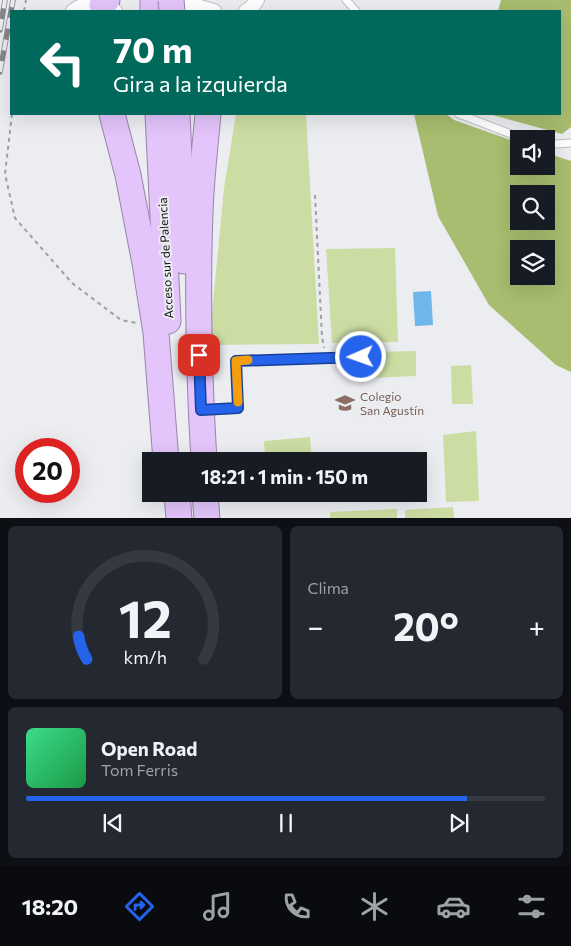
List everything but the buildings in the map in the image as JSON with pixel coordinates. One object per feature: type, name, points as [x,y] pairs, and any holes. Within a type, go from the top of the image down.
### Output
[{"type":"highway","points":[[112,115],[128,175],[156,333],[165,452]]},
{"type":"highway","name":"Acceso sur de Palencia","points":[[158,115],[176,452]]},
{"type":"highway","name":"Acceso sur de Palencia","points":[[177,115],[194,452]]},
{"type":"highway","points":[[203,452],[198,324],[200,212],[208,115]]},
{"type":"highway","points":[[168,502],[169,518]]},
{"type":"highway","points":[[178,502],[179,518]]},
{"type":"highway","points":[[196,502],[197,518]]},
{"type":"highway","points":[[206,502],[207,518]]},
{"type":"street","points":[[205,0],[208,6],[214,10]]},
{"type":"street","points":[[248,10],[257,0]]},
{"type":"street","points":[[158,10],[177,3],[210,10]]},
{"type":"street","points":[[75,10],[84,5],[100,4]]},
{"type":"lane","points":[[346,0],[355,10]]},
{"type":"lane","points":[[462,115],[510,134]]},
{"type":"lane","points":[[555,144],[571,143]]},
{"type":"lane","points":[[201,410],[238,408],[236,361],[361,357]]},
{"type":"path","points":[[12,115],[5,174],[15,218],[72,283],[121,320],[138,323]]},
{"type":"path","points":[[315,195],[322,337],[325,358]]},
{"type":"green space","points":[[501,0],[571,0],[571,127],[562,134],[555,132],[555,130],[547,130],[493,115],[561,115],[561,10],[498,10]]},
{"type":"green space","points":[[236,115],[306,115],[319,344],[209,345],[224,188]]},
{"type":"green space","points":[[414,115],[447,115],[454,120],[510,140],[510,175],[555,175],[555,156],[571,161],[571,372],[556,365],[489,305],[438,216]]},
{"type":"green space","points":[[395,248],[398,342],[332,343],[326,249]]},
{"type":"green space","points":[[416,351],[416,376],[371,378],[371,352]]},
{"type":"green space","points":[[471,365],[473,404],[452,404],[451,366]]},
{"type":"green space","points":[[476,431],[479,501],[446,502],[443,435]]},
{"type":"green space","points":[[310,437],[311,452],[265,452],[264,441]]},
{"type":"green space","points":[[453,507],[454,518],[405,518],[405,510]]},
{"type":"green space","points":[[397,509],[397,518],[330,518],[330,512]]},
{"type":"water","points":[[431,291],[433,325],[415,326],[413,292]]},
{"type":"railway","points":[[0,30],[5,0]]},
{"type":"railway","points":[[11,10],[13,0]]},
{"type":"railway","points":[[0,72],[10,17]]},
{"type":"slow traffic","points":[[238,402],[236,361],[248,360]]},
{"type":"place","name":"Colegio San Agustín","points":[[345,403]]},
{"type":"route","points":[[199,355],[201,410],[238,408],[236,361],[361,357]]}]
